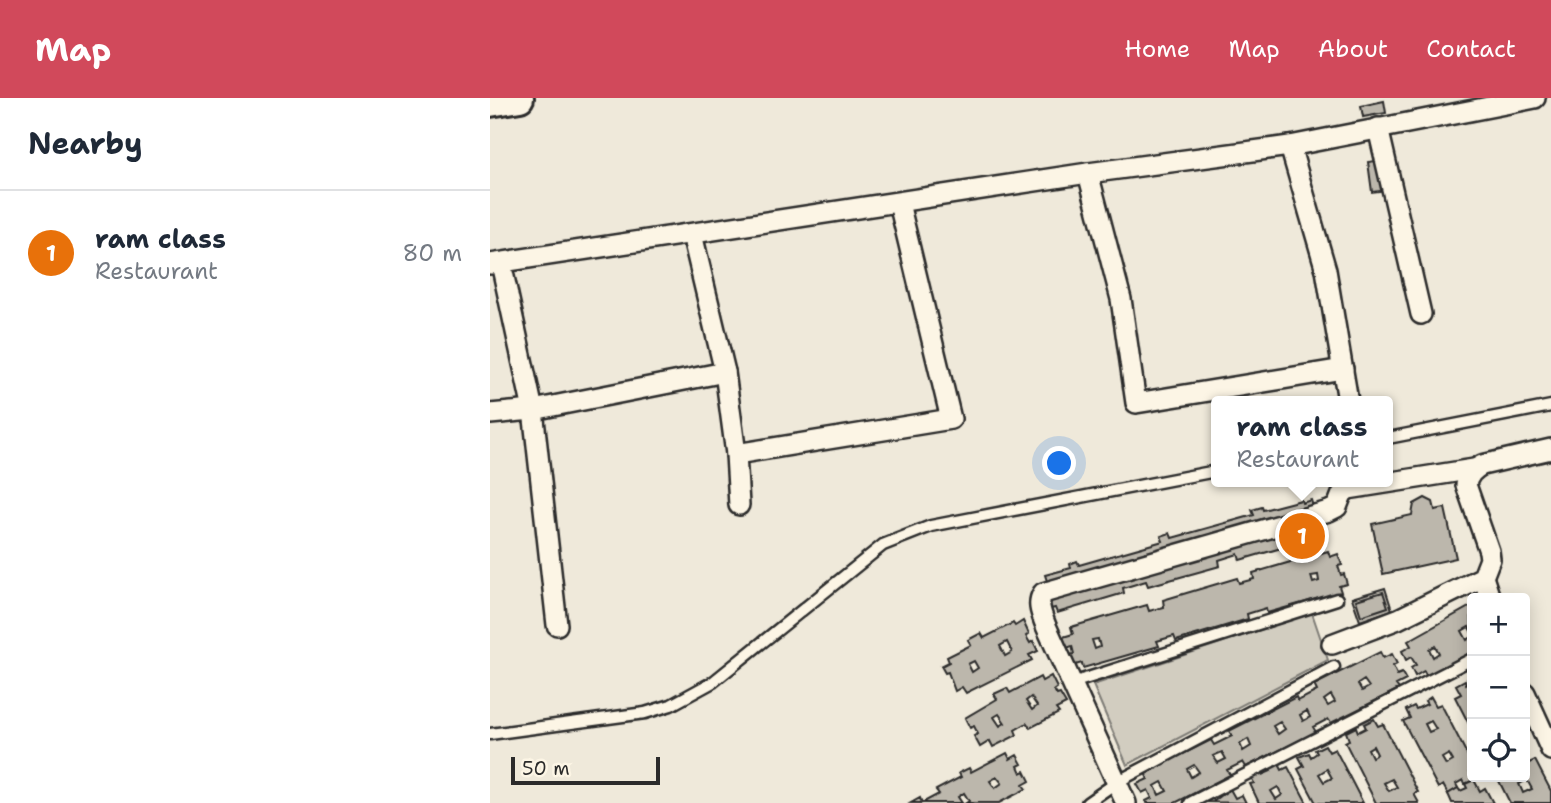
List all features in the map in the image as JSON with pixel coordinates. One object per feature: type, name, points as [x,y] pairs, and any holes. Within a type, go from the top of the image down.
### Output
[{"type":"street","points":[[490,103],[520,98]]},
{"type":"street","points":[[557,625],[533,410],[495,264],[1088,173],[1290,146],[1535,98]]},
{"type":"street","points":[[1378,128],[1421,314]]},
{"type":"street","points":[[1290,146],[1326,270],[1347,396]]},
{"type":"street","points":[[1088,173],[1121,299],[1136,403],[1343,369]]},
{"type":"street","points":[[736,454],[951,419],[899,202]]},
{"type":"street","points":[[692,233],[725,372],[736,454],[739,505]]},
{"type":"street","points":[[490,414],[533,410],[725,372]]},
{"type":"street","points":[[1393,482],[1474,469],[1551,449]]},
{"type":"street","points":[[1474,469],[1466,485],[1489,551],[1490,559],[1483,577],[1488,593]]},
{"type":"street","points":[[1126,803],[1039,609],[1043,593],[1329,512],[1337,507],[1342,494],[1348,489],[1361,487]]},
{"type":"street","points":[[1332,643],[1398,620],[1483,577]]},
{"type":"street","points":[[1530,704],[1551,750]]},
{"type":"lane","points":[[1393,437],[1551,406]]},
{"type":"lane","points":[[490,734],[645,713],[695,694],[857,564],[883,545],[905,535],[931,526],[1211,472]]},
{"type":"lane","points":[[1072,682],[1337,599]]},
{"type":"lane","points":[[1190,803],[1467,662]]},
{"type":"lane","points":[[1087,803],[1118,782],[1334,667]]},
{"type":"shaded area","points":[[1312,613],[1328,660],[1127,765],[1093,685]]},
{"type":"building","points":[[1384,101],[1386,113],[1363,117],[1361,106]]},
{"type":"building","points":[[1383,160],[1388,190],[1372,192],[1368,162]]},
{"type":"building","points":[[1425,498],[1433,502],[1435,510],[1445,508],[1456,558],[1383,574],[1372,524],[1412,515],[1414,504]]},
{"type":"building","points":[[1301,500],[1302,503],[1311,500],[1320,530],[1311,533],[1312,539],[1240,560],[1238,554],[1219,560],[1220,566],[1148,586],[1146,581],[1123,588],[1124,593],[1057,613],[1055,608],[1047,610],[1040,583],[1047,581],[1045,575],[1071,568],[1070,564],[1077,561],[1079,565],[1163,541],[1161,536],[1170,533],[1172,538],[1254,515],[1252,510],[1262,507],[1263,510]]},
{"type":"building","points":[[1328,551],[1330,557],[1338,554],[1342,565],[1338,566],[1347,584],[1339,586],[1341,592],[1267,613],[1266,608],[1247,614],[1248,619],[1176,641],[1174,636],[1157,641],[1159,646],[1083,668],[1082,663],[1072,666],[1069,655],[1074,654],[1072,646],[1067,648],[1063,637],[1073,634],[1071,627],[1147,605],[1149,611],[1164,607],[1163,600],[1237,578],[1239,583],[1254,579],[1253,573]],"holes":[[[1318,575],[1319,581],[1313,583],[1311,576]],[[1098,639],[1100,647],[1095,649],[1092,640]]]},
{"type":"building","points":[[1385,588],[1392,610],[1360,621],[1352,598]]},
{"type":"building","points":[[1383,592],[1388,607],[1361,616],[1356,600]]},
{"type":"building","points":[[1467,608],[1467,628],[1462,631],[1467,640],[1467,658],[1428,679],[1424,671],[1415,676],[1411,668],[1416,665],[1411,657],[1406,660],[1402,651],[1411,646],[1408,641]],"holes":[[[1435,646],[1439,653],[1433,657],[1429,649]]]},
{"type":"building","points":[[1023,621],[1029,634],[1026,636],[1030,643],[1033,641],[1038,651],[1029,655],[1032,660],[966,693],[962,687],[955,691],[948,672],[945,673],[941,666],[949,662],[947,657],[971,645],[968,640],[981,633],[984,638],[1013,623],[1015,626]],"holes":[[[1007,642],[1012,652],[1005,656],[1000,646]],[[974,661],[978,668],[972,672],[968,664]]]},
{"type":"building","points":[[1380,652],[1383,658],[1392,654],[1397,664],[1393,666],[1397,675],[1402,673],[1406,680],[1396,685],[1399,689],[1331,723],[1328,719],[1313,727],[1316,732],[1246,767],[1243,762],[1227,770],[1230,775],[1175,803],[1147,803],[1146,801],[1152,798],[1148,790],[1142,793],[1137,784],[1148,779],[1145,773],[1211,740],[1214,745],[1232,736],[1229,731],[1296,697],[1298,701],[1317,691],[1314,685]],"holes":[[[1364,680],[1369,687],[1362,691],[1358,684]],[[1331,695],[1335,702],[1328,706],[1324,700]],[[1307,711],[1310,717],[1303,721],[1300,715]],[[1280,722],[1285,729],[1278,734],[1273,726]],[[1248,739],[1251,746],[1243,751],[1240,744]],[[1222,752],[1226,759],[1218,763],[1213,756]],[[1194,765],[1199,772],[1191,777],[1187,769]],[[1162,782],[1167,791],[1159,795],[1155,786]]]},
{"type":"building","points":[[1051,676],[1057,688],[1054,690],[1066,704],[1056,709],[1059,713],[1030,728],[1027,723],[1015,730],[1017,735],[993,747],[990,741],[980,747],[974,736],[978,734],[974,726],[970,728],[965,718],[997,699],[994,694],[1007,688],[1010,693],[1040,677],[1042,681]],"holes":[[[1031,697],[1037,706],[1032,710],[1026,701]],[[999,714],[1005,723],[1000,726],[994,717]]]},
{"type":"building","points":[[1465,680],[1467,683],[1467,720],[1455,697],[1461,694],[1456,685]]},
{"type":"building","points":[[1431,697],[1436,706],[1441,704],[1467,754],[1467,782],[1470,782],[1465,784],[1463,780],[1456,784],[1458,788],[1448,794],[1443,785],[1438,788],[1403,721],[1410,718],[1406,710],[1427,704],[1425,701]],"holes":[[[1431,721],[1436,729],[1429,732],[1425,724]],[[1449,754],[1453,761],[1446,765],[1442,758]]]},
{"type":"building","points":[[1374,719],[1378,726],[1383,724],[1418,792],[1414,794],[1419,803],[1376,803],[1345,742],[1349,740],[1346,732],[1356,727],[1358,732],[1366,728],[1364,724]],"holes":[[[1373,746],[1377,754],[1372,757],[1368,749]],[[1392,779],[1397,787],[1389,791],[1384,783]]]},
{"type":"building","points":[[1325,745],[1329,752],[1335,749],[1363,803],[1316,803],[1298,769],[1304,766],[1299,757],[1309,753],[1311,757],[1317,753],[1315,750]],"holes":[[[1327,769],[1332,778],[1324,782],[1319,774]]]},
{"type":"building","points":[[1007,753],[1010,759],[1017,755],[1022,764],[1018,766],[1021,773],[1025,771],[1030,781],[1023,785],[1026,789],[999,803],[966,803],[969,801],[964,793],[958,797],[962,803],[922,803],[939,794],[936,790],[961,777],[959,773],[969,768],[971,772]],"holes":[[[997,777],[1002,783],[995,788],[990,781]]]},
{"type":"building","points":[[1535,760],[1551,791],[1551,803],[1510,803],[1500,782],[1523,782],[1519,784],[1523,793],[1532,789],[1528,782],[1530,762]]},
{"type":"building","points":[[1278,762],[1282,770],[1288,767],[1307,803],[1259,803],[1250,784],[1254,783],[1250,775],[1260,771],[1262,775],[1271,771],[1268,766]],"holes":[[[1278,787],[1282,795],[1276,799],[1271,791]]]},
{"type":"building","points":[[1475,782],[1480,791],[1485,788],[1493,803],[1452,803],[1448,794],[1458,788],[1460,791],[1467,788],[1465,784]]},
{"type":"building","points":[[1230,789],[1235,798],[1242,795],[1246,803],[1204,802],[1212,798],[1214,801]]},
{"type":"place","name":"ram class","points":[[1302,536]]}]
